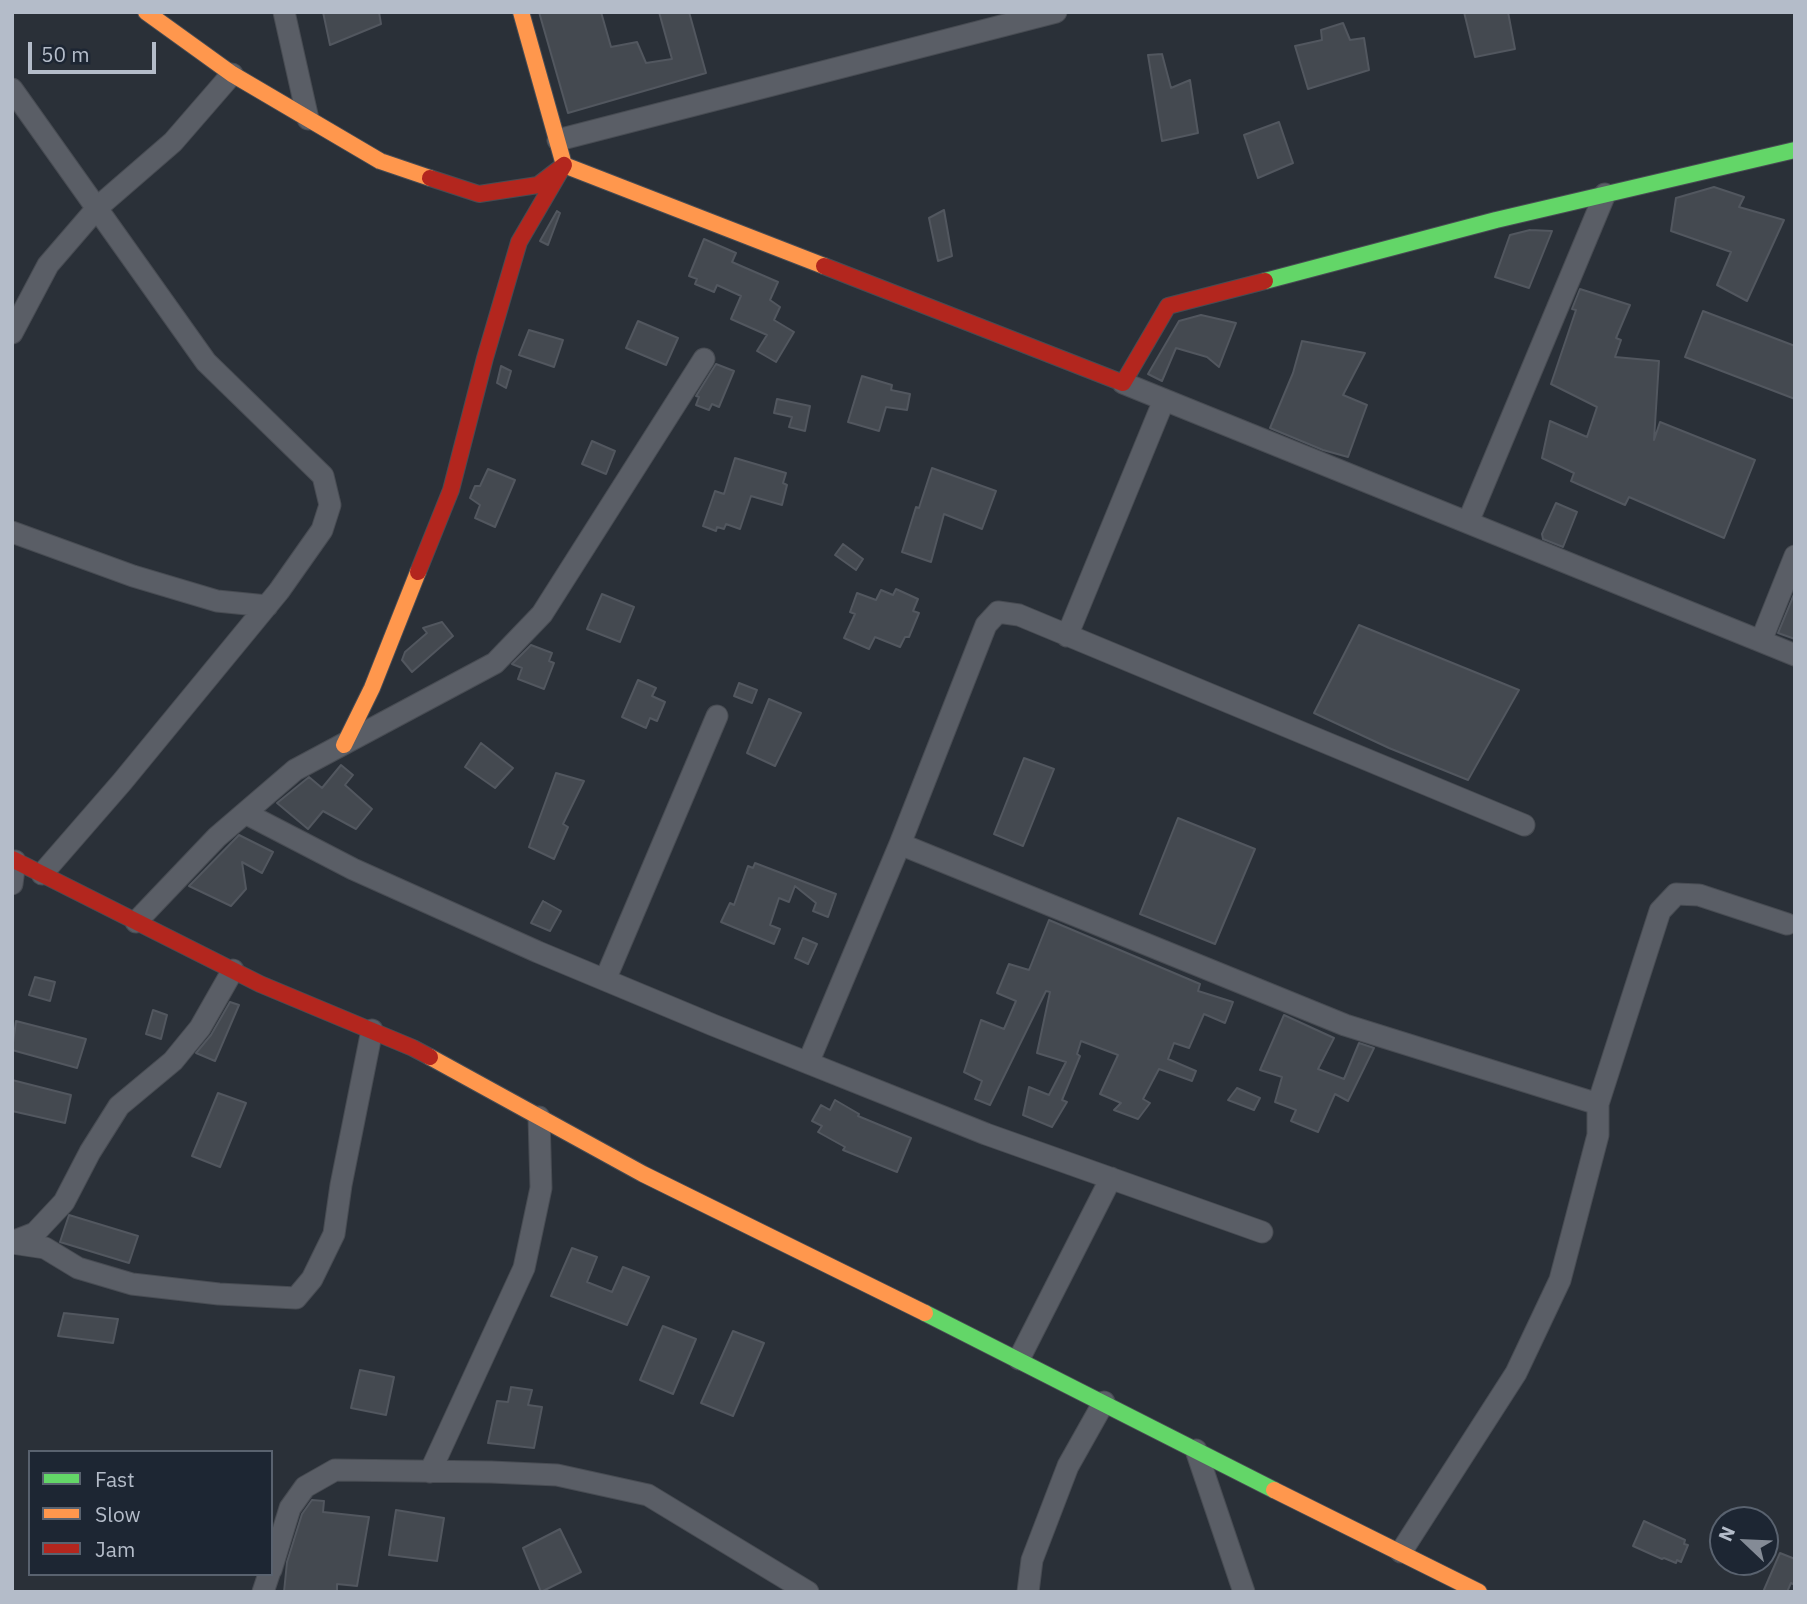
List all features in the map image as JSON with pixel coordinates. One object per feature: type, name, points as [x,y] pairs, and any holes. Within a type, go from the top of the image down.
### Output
[{"type":"street","points":[[146,12],[232,74],[380,161],[479,194],[538,185],[564,164]]},
{"type":"street","points":[[285,12],[308,119]]},
{"type":"street","points":[[344,745],[372,688],[451,490],[485,358],[519,242],[564,164],[520,12]]},
{"type":"street","points":[[558,140],[1056,12]]},
{"type":"street","points":[[12,334],[48,265],[98,208],[173,142],[232,74]]},
{"type":"street","points":[[12,89],[206,362],[323,476],[330,505],[322,530],[267,606],[122,782],[42,874]]},
{"type":"street","points":[[1123,383],[1168,306],[1496,220],[1795,150]]},
{"type":"street","points":[[564,164],[1123,383],[1795,656]]},
{"type":"street","points":[[1468,522],[1605,194]]},
{"type":"street","points":[[136,922],[217,837],[295,771],[495,663],[542,614],[704,359]]},
{"type":"street","points":[[1067,636],[1164,400]]},
{"type":"street","points":[[12,532],[133,576],[217,601],[267,606]]},
{"type":"street","points":[[1761,642],[1795,556]]},
{"type":"street","points":[[808,1063],[900,844],[985,625],[999,612],[1019,615],[1524,825]]},
{"type":"street","points":[[605,980],[717,716]]},
{"type":"street","points":[[244,813],[353,869],[605,980],[986,1134],[1262,1232]]},
{"type":"street","points":[[900,844],[1345,1024],[1598,1104]]},
{"type":"street","points":[[12,884],[14,860],[233,970],[413,1048],[643,1174],[1019,1359],[1479,1592]]},
{"type":"street","points":[[1401,1552],[1516,1373],[1560,1280],[1598,1135],[1598,1104],[1660,911],[1676,894],[1699,895],[1787,924]]},
{"type":"street","points":[[12,1243],[35,1233],[64,1202],[90,1152],[119,1106],[173,1061],[200,1028],[233,970]]},
{"type":"street","points":[[12,1243],[46,1248],[78,1268],[132,1284],[219,1294],[296,1298],[312,1279],[334,1234],[372,1030]]},
{"type":"street","points":[[430,1472],[524,1268],[541,1188],[539,1117]]},
{"type":"street","points":[[1019,1359],[1111,1178]]},
{"type":"street","points":[[1028,1592],[1032,1560],[1068,1466],[1104,1402]]},
{"type":"street","points":[[1196,1450],[1244,1592]]},
{"type":"street","points":[[273,1562],[290,1508],[305,1487],[335,1470],[557,1475],[648,1495],[808,1592]]},
{"type":"building","points":[[323,12],[379,12],[381,24],[330,45]]},
{"type":"building","points":[[539,12],[601,12],[611,47],[637,42],[646,63],[672,59],[659,12],[689,12],[706,73],[568,113]]},
{"type":"building","points":[[1464,12],[1508,12],[1515,49],[1475,57]]},
{"type":"building","points":[[1343,23],[1350,40],[1364,38],[1369,70],[1308,89],[1295,46],[1322,40],[1321,30]]},
{"type":"building","points":[[1162,54],[1171,88],[1190,80],[1198,133],[1162,141],[1148,55]]},
{"type":"building","points":[[1279,122],[1293,163],[1258,178],[1244,135]]},
{"type":"building","points":[[1714,187],[1744,197],[1739,207],[1784,220],[1747,301],[1717,285],[1731,252],[1671,231],[1676,198]]},
{"type":"building","points":[[944,210],[952,256],[938,261],[929,218]]},
{"type":"building","points":[[557,211],[560,213],[548,245],[540,241]]},
{"type":"building","points":[[1530,230],[1552,231],[1529,288],[1495,277],[1510,235]]},
{"type":"building","points":[[704,239],[736,253],[732,262],[778,282],[770,300],[780,307],[774,320],[794,332],[776,362],[757,351],[767,335],[731,319],[741,296],[717,285],[714,292],[695,284],[697,279],[689,276]]},
{"type":"building","points":[[1580,289],[1630,305],[1616,338],[1621,340],[1615,357],[1659,361],[1654,440],[1660,422],[1755,460],[1724,538],[1629,497],[1625,505],[1571,481],[1574,473],[1542,458],[1550,421],[1587,437],[1597,407],[1551,384],[1576,310],[1572,309]]},
{"type":"building","points":[[1703,311],[1795,346],[1795,399],[1685,357]]},
{"type":"building","points":[[1201,315],[1236,323],[1219,367],[1207,357],[1176,348],[1162,381],[1148,374],[1179,321]]},
{"type":"building","points":[[638,321],[678,338],[666,365],[626,348]]},
{"type":"building","points":[[529,330],[563,340],[554,367],[519,355]]},
{"type":"building","points":[[1302,341],[1365,353],[1343,395],[1367,405],[1348,457],[1323,450],[1270,428],[1293,373]]},
{"type":"building","points":[[716,364],[734,371],[719,407],[712,404],[709,410],[696,405],[699,397],[696,396]]},
{"type":"building","points":[[501,366],[511,371],[506,388],[497,383]]},
{"type":"building","points":[[862,376],[892,385],[891,390],[910,394],[907,410],[886,407],[879,431],[848,422]]},
{"type":"building","points":[[777,399],[810,406],[805,431],[789,427],[792,417],[774,413]]},
{"type":"building","points":[[592,441],[615,451],[606,474],[582,464]]},
{"type":"building","points":[[735,458],[786,473],[783,483],[787,485],[782,505],[751,496],[740,529],[726,524],[724,529],[717,527],[716,531],[703,526],[715,491],[724,494]]},
{"type":"building","points":[[932,468],[996,491],[982,529],[944,514],[931,562],[902,552]]},
{"type":"building","points":[[488,469],[515,480],[495,527],[475,518],[480,505],[470,498],[475,486],[480,486]]},
{"type":"building","points":[[1556,503],[1577,512],[1563,547],[1543,539],[1542,534]]},
{"type":"building","points":[[843,544],[863,559],[856,570],[835,555]]},
{"type":"building","points":[[896,589],[918,599],[913,611],[919,613],[909,637],[905,637],[900,647],[875,637],[869,649],[844,638],[855,614],[850,612],[857,593],[876,600],[881,590],[893,595]]},
{"type":"building","points":[[1795,592],[1795,639],[1778,633]]},
{"type":"building","points":[[602,594],[634,607],[620,642],[587,629]]},
{"type":"building","points":[[442,622],[453,636],[412,672],[402,660],[405,652],[427,633],[423,628]]},
{"type":"building","points":[[1359,625],[1519,690],[1468,780],[1389,748],[1314,713]]},
{"type":"building","points":[[531,645],[552,653],[549,661],[554,663],[544,689],[518,679],[522,668],[512,664]]},
{"type":"building","points":[[638,680],[656,688],[652,696],[665,702],[657,721],[650,718],[646,728],[622,717]]},
{"type":"building","points":[[739,683],[757,690],[752,703],[734,696]]},
{"type":"building","points":[[769,699],[801,713],[775,766],[747,753]]},
{"type":"building","points":[[481,743],[513,768],[495,788],[465,767]]},
{"type":"building","points":[[1024,758],[1054,769],[1023,846],[994,834]]},
{"type":"building","points":[[341,765],[353,775],[345,785],[372,809],[356,829],[323,811],[308,829],[277,803],[309,777],[322,788]]},
{"type":"building","points":[[556,773],[584,781],[563,824],[568,827],[554,859],[529,847]]},
{"type":"building","points":[[1178,818],[1255,849],[1215,944],[1140,914]]},
{"type":"building","points":[[239,835],[273,852],[262,873],[242,862],[246,889],[231,906],[189,886]]},
{"type":"building","points":[[755,863],[836,894],[828,917],[813,911],[816,903],[795,886],[789,902],[779,898],[770,925],[780,929],[774,944],[721,922],[730,903],[734,905],[748,866],[753,868]]},
{"type":"building","points":[[543,901],[561,911],[550,931],[531,923]]},
{"type":"building","points":[[1049,920],[1200,984],[1198,991],[1233,1002],[1225,1023],[1204,1014],[1189,1048],[1174,1043],[1168,1059],[1196,1071],[1192,1081],[1159,1069],[1143,1099],[1150,1103],[1138,1119],[1114,1110],[1121,1103],[1100,1094],[1118,1055],[1081,1041],[1077,1054],[1080,1056],[1062,1100],[1067,1102],[1052,1127],[1023,1115],[1029,1087],[1049,1095],[1066,1062],[1037,1053],[1050,992],[1046,991],[990,1105],[975,1099],[982,1081],[964,1072],[981,1020],[1004,1029],[1016,1001],[997,993],[1009,964],[1029,970]]},
{"type":"building","points":[[803,938],[817,944],[808,964],[795,958]]},
{"type":"building","points":[[35,977],[55,982],[50,1001],[29,995]]},
{"type":"building","points":[[230,1002],[239,1005],[215,1061],[196,1053],[211,1035]]},
{"type":"building","points":[[153,1010],[167,1015],[161,1039],[146,1034]]},
{"type":"building","points":[[1284,1015],[1334,1038],[1318,1069],[1344,1079],[1359,1043],[1374,1048],[1348,1101],[1335,1094],[1318,1132],[1291,1121],[1296,1110],[1275,1102],[1282,1077],[1260,1070]]},
{"type":"building","points":[[16,1021],[86,1039],[77,1068],[12,1050]]},
{"type":"building","points":[[12,1080],[71,1095],[65,1123],[12,1111]]},
{"type":"building","points":[[1237,1088],[1260,1098],[1254,1110],[1228,1100]]},
{"type":"building","points":[[218,1093],[246,1103],[220,1167],[192,1156]]},
{"type":"building","points":[[835,1100],[859,1114],[858,1116],[911,1138],[897,1172],[843,1150],[845,1147],[818,1132],[822,1126],[812,1121],[821,1105],[830,1110]]},
{"type":"building","points":[[69,1215],[138,1236],[129,1263],[60,1242]]},
{"type":"building","points":[[572,1248],[597,1257],[587,1282],[612,1292],[623,1267],[649,1277],[627,1325],[551,1296]]},
{"type":"building","points":[[64,1313],[118,1319],[113,1343],[58,1336]]},
{"type":"building","points":[[663,1326],[696,1339],[673,1394],[640,1380]]},
{"type":"building","points":[[733,1331],[764,1343],[733,1416],[701,1403]]},
{"type":"building","points":[[360,1370],[394,1377],[386,1415],[351,1408]]},
{"type":"building","points":[[511,1387],[532,1390],[528,1405],[542,1407],[534,1448],[488,1443],[497,1401],[508,1402]]},
{"type":"building","points":[[312,1500],[324,1501],[323,1512],[369,1517],[357,1586],[337,1584],[337,1592],[284,1592],[287,1562],[302,1514]]},
{"type":"building","points":[[396,1510],[444,1518],[437,1561],[389,1555]]},
{"type":"building","points":[[1644,1521],[1685,1540],[1684,1544],[1688,1545],[1681,1562],[1662,1559],[1633,1546]]},
{"type":"building","points":[[560,1529],[581,1572],[541,1592],[523,1548]]},
{"type":"building","points":[[1780,1553],[1795,1559],[1795,1585],[1791,1583],[1787,1592],[1763,1592],[1770,1576],[1779,1576]]},
{"type":"traffic: fast","points":[[1265,281],[1496,220],[1795,150]]},
{"type":"traffic: fast","points":[[925,1313],[1274,1490]]},
{"type":"traffic: slow","points":[[146,12],[232,74],[380,161],[430,178]]},
{"type":"traffic: slow","points":[[521,12],[564,165],[824,266]]},
{"type":"traffic: slow","points":[[344,745],[372,688],[418,572]]},
{"type":"traffic: slow","points":[[430,1057],[643,1174],[925,1313]]},
{"type":"traffic: slow","points":[[1274,1490],[1479,1592]]},
{"type":"traffic: jam","points":[[418,572],[451,490],[485,358],[519,242],[564,165],[538,185],[479,194],[430,178]]},
{"type":"traffic: jam","points":[[824,266],[1123,383],[1168,306],[1265,281]]},
{"type":"traffic: jam","points":[[12,859],[260,984],[430,1057]]}]
